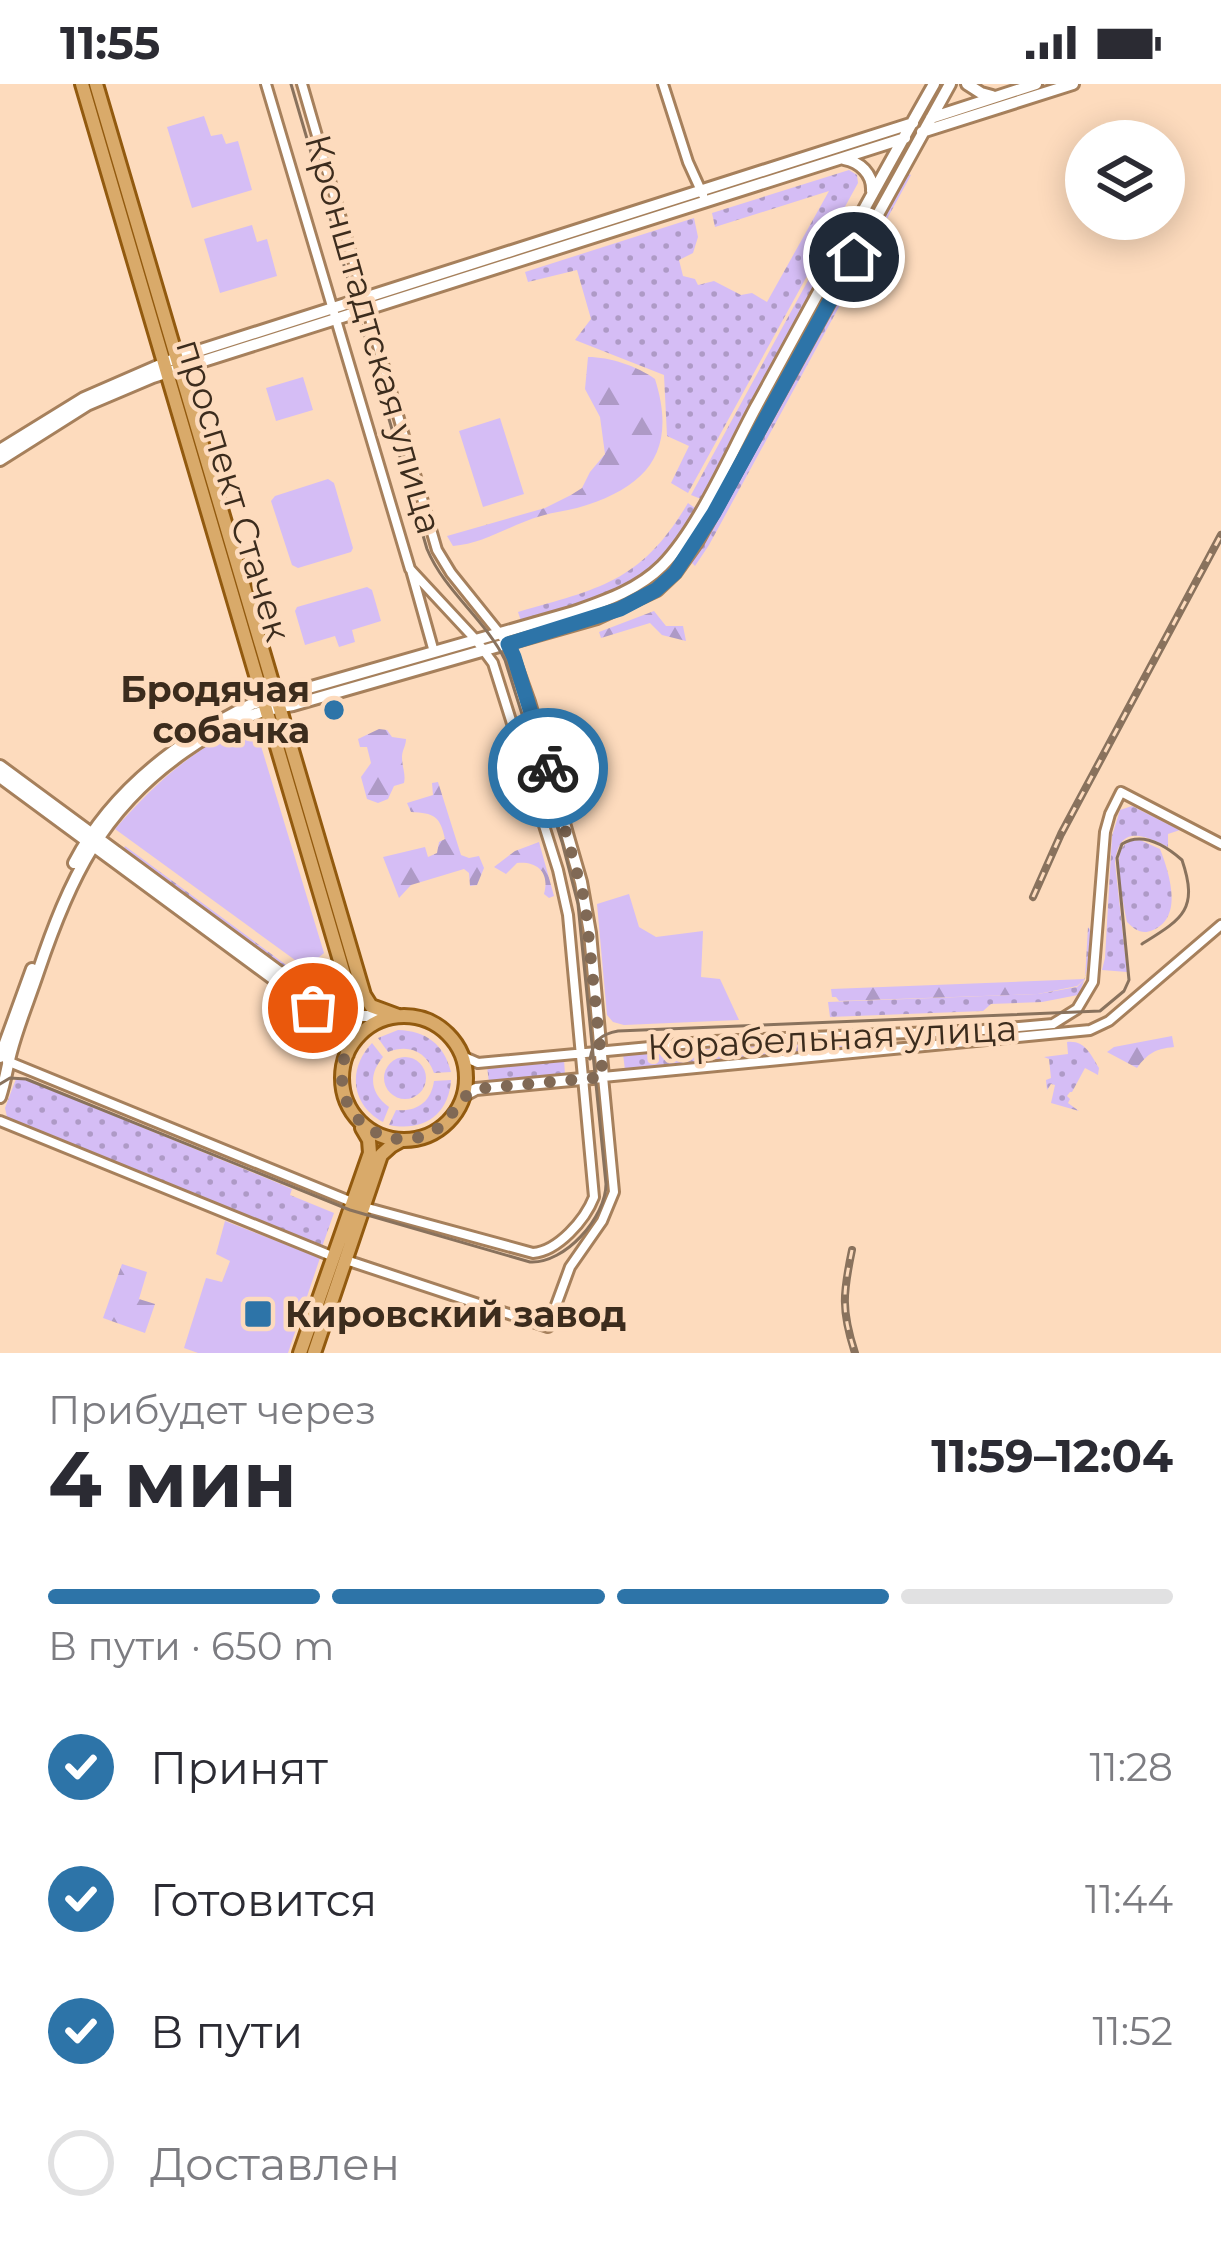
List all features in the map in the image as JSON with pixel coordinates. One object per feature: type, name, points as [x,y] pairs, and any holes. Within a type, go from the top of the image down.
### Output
[{"type":"main road","name":"проспект Стачек","points":[[82,84],[364,995],[371,1006],[398,1016]]},
{"type":"main road","name":"проспект Стачек","points":[[96,84],[172,366]]},
{"type":"main road","name":"проспект Стачек","points":[[272,704],[351,998],[346,1054]]},
{"type":"main road","points":[[314,1353],[340,1259],[381,1155],[391,1146],[442,1126],[463,1096],[462,1056],[436,1025],[418,1018],[382,1020],[367,1028],[346,1054],[342,1084],[370,1147],[359,1204]]},
{"type":"main road","points":[[356,1117],[377,1134],[405,1140]]},
{"type":"main road","points":[[300,1353],[340,1259]]},
{"type":"street","name":"Кронштадтская улица","points":[[266,84],[410,569],[494,664],[562,887],[594,1197],[581,1219],[546,1252],[532,1253],[359,1204]]},
{"type":"street","name":"Кронштадтская улица","points":[[302,84],[437,550],[504,639],[529,702],[581,882],[614,1192],[602,1221],[570,1268],[548,1327],[340,1259]]},
{"type":"street","points":[[663,84],[703,196]]},
{"type":"street","points":[[504,639],[613,598],[645,580],[672,556],[934,84]]},
{"type":"street","points":[[272,704],[620,609],[656,590],[675,573],[714,513],[950,84]]},
{"type":"street","points":[[968,84],[995,97]]},
{"type":"street","points":[[0,450],[84,398],[172,366],[1036,84]]},
{"type":"street","points":[[703,196],[838,159],[1073,84]]},
{"type":"street","points":[[838,159],[864,169],[872,184],[871,194]]},
{"type":"street","points":[[0,460],[87,405],[172,366]]},
{"type":"street","points":[[410,569],[434,652]]},
{"type":"street","points":[[0,1097],[3,1059],[52,910],[91,839],[130,788],[211,725],[434,652],[480,645]]},
{"type":"street","points":[[0,766],[336,1025],[346,1054]]},
{"type":"street","points":[[0,777],[331,1010],[352,1016],[398,1016]]},
{"type":"street","points":[[1084,1031],[1075,1018],[1094,977],[1105,837],[1121,792],[1221,844]]},
{"type":"street","name":"Корабельная улица","points":[[463,1096],[476,1089],[1084,1031],[1109,1021],[1221,925]]},
{"type":"street","name":"Корабельная улица","points":[[462,1056],[478,1063],[698,1042],[1040,1027],[1077,1009]]},
{"type":"street","points":[[847,1035],[856,1044],[848,1054]]},
{"type":"street","points":[[3,1059],[359,1204]]},
{"type":"street","points":[[0,1121],[340,1259]]},
{"type":"green space","points":[[204,116],[211,136],[222,134],[226,144],[238,141],[252,190],[192,208],[167,127]]},
{"type":"green space","points":[[849,170],[857,175],[858,183],[688,493],[671,483],[689,446],[667,436],[664,375],[575,340],[591,319],[577,270],[528,282],[525,272],[694,218],[698,237],[693,253],[679,260],[683,276],[695,279],[698,285],[714,281],[767,302],[829,191],[715,227],[712,213]]},
{"type":"green space","points":[[905,172],[911,175],[695,566],[691,562]]},
{"type":"green space","points":[[252,225],[257,242],[267,239],[277,276],[220,293],[204,239]]},
{"type":"green space","points":[[835,231],[843,235],[701,499],[691,495]]},
{"type":"green space","points":[[588,357],[623,363],[655,379],[662,427],[651,463],[639,478],[601,500],[453,546],[447,536],[545,508],[582,488],[605,454],[600,417],[585,389]]},
{"type":"green space","points":[[303,377],[313,410],[276,421],[266,388]]},
{"type":"green space","points":[[500,418],[524,494],[483,507],[459,431]]},
{"type":"green space","points":[[328,479],[334,483],[353,548],[298,568],[292,565],[271,501]]},
{"type":"green space","points":[[688,503],[695,508],[678,536],[642,574],[601,596],[521,621],[518,612],[596,588],[635,566],[671,529]]},
{"type":"green space","points":[[367,587],[381,621],[352,630],[355,642],[339,647],[335,636],[305,645],[297,607]]},
{"type":"green space","points":[[654,611],[666,626],[683,626],[686,641],[662,635],[650,623],[601,638],[599,632]]},
{"type":"green space","points":[[254,723],[324,953],[306,968],[115,829],[178,767]]},
{"type":"green space","points":[[379,729],[406,739],[404,783],[394,786],[388,799],[378,803],[367,799],[361,777],[371,763],[367,747],[360,747],[358,739]]},
{"type":"green space","points":[[438,782],[461,855],[479,856],[484,868],[477,885],[470,886],[464,869],[411,885],[399,898],[383,857],[425,847],[428,857],[437,853],[439,842],[445,839],[441,825],[431,815],[411,812],[407,803],[433,795],[432,783]]},
{"type":"green space","points":[[1132,806],[1180,830],[1168,834],[1168,847],[1134,836],[1122,842],[1115,863],[1127,972],[1102,970],[1112,836],[1120,810]]},
{"type":"green space","points":[[1140,840],[1160,849],[1172,893],[1163,924],[1145,932],[1127,922],[1119,873],[1122,848]]},
{"type":"green space","points":[[539,842],[554,896],[549,898],[544,894],[544,874],[536,866],[517,863],[506,874],[494,867],[515,851]]},
{"type":"green space","points":[[125,846],[304,978],[302,982],[123,850]]},
{"type":"green space","points":[[629,894],[639,927],[656,937],[703,931],[701,977],[720,979],[739,1020],[613,1022],[607,1015],[597,904]]},
{"type":"green space","points":[[1088,927],[1091,931],[1085,977]]},
{"type":"green space","points":[[1085,979],[1077,986],[1038,994],[839,1001],[832,997],[831,989]]},
{"type":"green space","points":[[1084,980],[1078,995],[991,1004],[983,1011],[830,1017],[828,1002],[1038,994],[1077,987]]},
{"type":"green space","points":[[398,1030],[432,1041],[451,1072],[434,1073],[416,1051],[388,1052],[378,1038]]},
{"type":"green space","points":[[1172,1036],[1174,1047],[1152,1053],[1137,1068],[1107,1052],[1114,1047]]},
{"type":"green space","points":[[844,1040],[845,1049],[839,1050],[838,1043],[812,1046],[812,1052],[625,1070],[623,1054]]},
{"type":"green space","points":[[1067,1042],[1083,1046],[1099,1068],[1098,1075],[1085,1068],[1067,1096],[1079,1111],[1051,1103],[1055,1085],[1047,1090],[1046,1080],[1051,1078],[1049,1059],[1044,1057],[1068,1054]]},
{"type":"green space","points":[[372,1043],[383,1057],[373,1083],[389,1107],[383,1122],[364,1106],[356,1085],[359,1063]]},
{"type":"green space","points":[[405,1057],[420,1063],[426,1078],[420,1093],[405,1099],[390,1093],[384,1078],[390,1063]]},
{"type":"green space","points":[[564,1059],[565,1075],[489,1083],[487,1066]]},
{"type":"green space","points":[[16,1079],[292,1189],[290,1195],[334,1213],[322,1247],[7,1117],[5,1108]]},
{"type":"green space","points":[[451,1080],[445,1103],[432,1118],[413,1126],[389,1125],[396,1110],[426,1100],[434,1081]]},
{"type":"green space","points":[[225,1221],[320,1258],[288,1353],[198,1353],[184,1348],[206,1278],[222,1282],[230,1261],[216,1254]]},
{"type":"green space","points":[[122,1264],[147,1272],[139,1299],[155,1304],[145,1333],[103,1318]]},
{"type":"tram line","points":[[0,1084],[10,1078],[26,1079],[350,1210],[530,1262],[543,1261],[569,1247],[591,1224],[604,1197],[578,904],[562,842],[505,660],[427,549],[291,84]]},
{"type":"tram line","points":[[590,1059],[599,1039],[618,1031],[1100,1011],[1124,991],[1129,980],[1117,858],[1122,844],[1138,839],[1162,845],[1182,860],[1189,891],[1177,920],[1142,944]]},
{"type":"railway","points":[[1033,897],[1061,834],[1221,535]]},
{"type":"railway","points":[[852,1250],[845,1302],[855,1353]]},
{"type":"way so far","points":[[313,1008],[343,1036],[342,1084],[348,1104],[362,1124],[386,1137],[415,1139],[434,1132],[455,1113],[463,1096],[476,1089],[603,1077],[585,902],[548,768]]},
{"type":"place","name":"Бродячая собачка","points":[[334,710]]},
{"type":"place","name":"Кировский завод","points":[[258,1314]]},
{"type":"route","points":[[548,768],[508,644],[620,609],[656,590],[675,573],[714,513],[854,257]]}]
